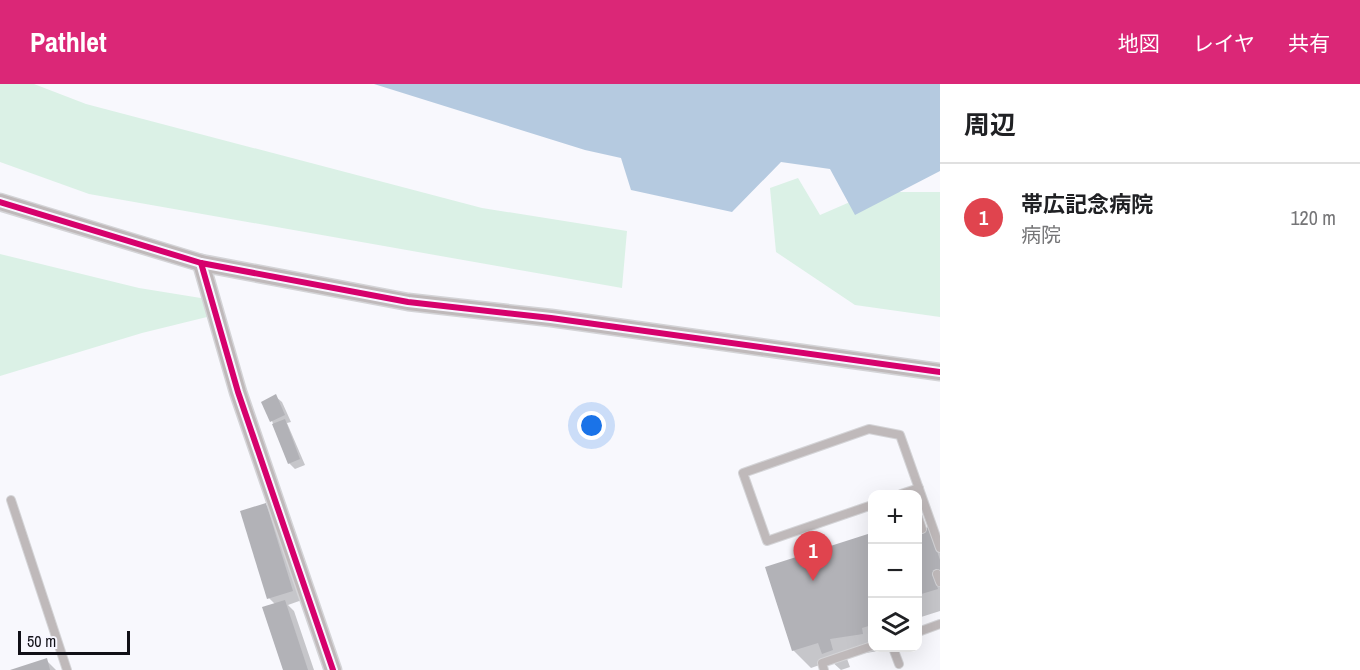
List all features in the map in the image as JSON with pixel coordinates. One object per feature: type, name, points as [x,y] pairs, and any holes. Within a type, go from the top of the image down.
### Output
[{"type":"street","points":[[0,202],[201,264],[408,302],[563,320],[940,372]]},
{"type":"street","points":[[201,264],[238,392],[333,670]]},
{"type":"lane","points":[[868,507],[767,542],[743,473],[868,429],[900,435],[940,548]]},
{"type":"lane","points":[[12,500],[67,670]]},
{"type":"lane","points":[[922,631],[940,624]]},
{"type":"lane","points":[[824,670],[822,663],[868,648]]},
{"type":"lane","points":[[894,652],[898,664]]},
{"type":"green space","points":[[0,84],[34,84],[86,104],[482,208],[627,231],[622,288],[89,194],[0,162]]},
{"type":"green space","points":[[798,178],[820,215],[873,192],[940,192],[940,317],[855,305],[776,252],[770,188]]},
{"type":"green space","points":[[0,254],[139,288],[207,299],[211,316],[142,333],[0,376]]},
{"type":"water","points":[[374,84],[940,84],[940,171],[855,215],[830,169],[781,162],[732,212],[631,190],[621,158],[585,150]]},
{"type":"building","points":[[276,394],[285,415],[270,422],[261,402]]},
{"type":"building","points":[[285,419],[300,459],[288,464],[272,424]]},
{"type":"building","points":[[266,503],[293,591],[267,599],[240,511]]},
{"type":"building","points":[[929,527],[940,560],[940,573],[933,575],[938,589],[922,594],[922,544],[922,529]]},
{"type":"building","points":[[868,534],[868,626],[862,628],[863,634],[830,639],[833,650],[822,654],[818,643],[792,651],[765,567]]},
{"type":"building","points":[[285,600],[308,670],[283,670],[262,607]]},
{"type":"building","points":[[47,658],[50,670],[10,670]]},
{"type":"cycle path","points":[[0,202],[201,263],[408,302],[551,318],[940,372]]},
{"type":"cycle path","points":[[201,263],[238,392],[333,670]]},
{"type":"place","name":"帯広記念病院","points":[[813,581]]}]
